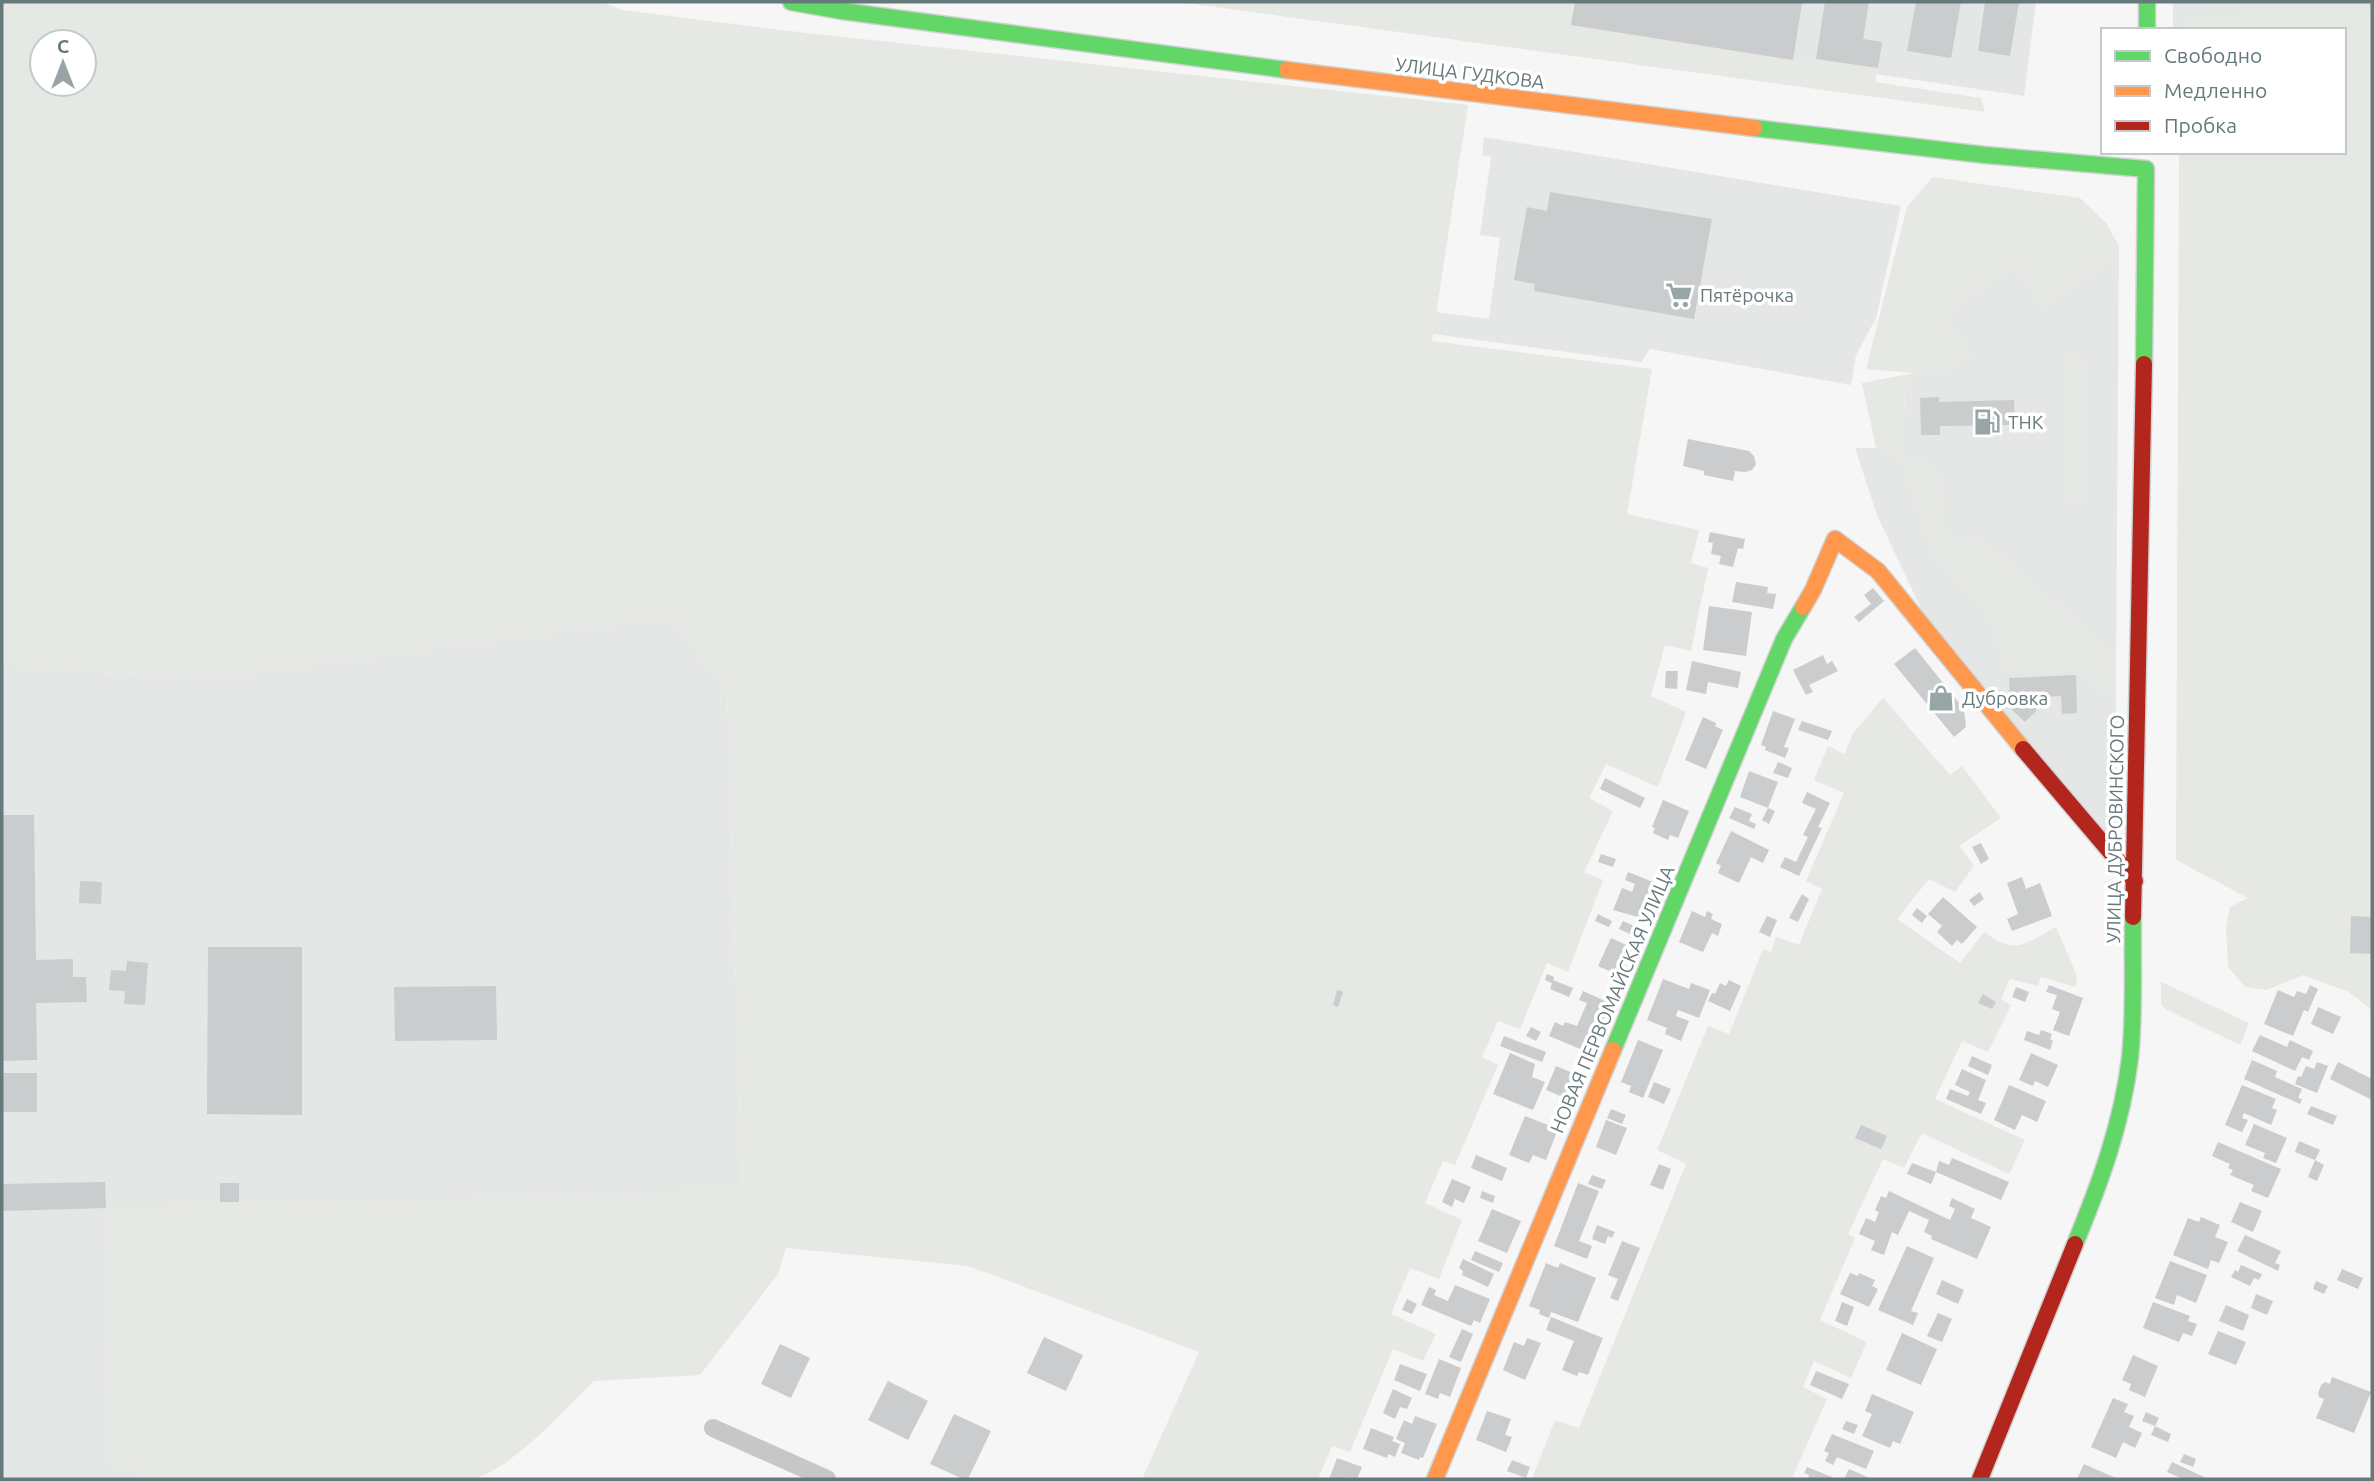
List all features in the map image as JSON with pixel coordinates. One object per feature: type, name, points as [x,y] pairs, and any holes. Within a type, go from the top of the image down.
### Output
[{"type":"main road","name":"УЛИЦА ГУДКОВА","points":[[791,2],[856,13],[1540,103],[2009,157],[2146,160]]},
{"type":"main road","points":[[2147,2],[2147,28]]},
{"type":"main road","name":"УЛИЦА ДУБРОВИНСКОГО","points":[[1980,1479],[2105,1171],[2121,1113],[2130,1056],[2136,881],[2147,249],[2146,160]]},
{"type":"main road","name":"НОВАЯ ПЕРВОМАЙСКАЯ УЛИЦА","points":[[1435,1479],[1784,639],[1813,590],[1835,539],[1878,571],[2057,791],[2136,881]]},
{"type":"street","points":[[713,1428],[827,1479]]},
{"type":"shaded area","points":[[2,2],[601,2],[623,10],[807,33],[1468,105],[1432,341],[1652,369],[1627,514],[1699,530],[1691,563],[1708,568],[1691,651],[1665,645],[1651,696],[1686,712],[1658,787],[1606,764],[1589,798],[1613,811],[1584,872],[1603,880],[1568,972],[1547,963],[1520,1029],[1498,1021],[1482,1057],[1498,1065],[1455,1165],[1443,1161],[1425,1203],[1462,1220],[1439,1279],[1410,1268],[1391,1314],[1436,1334],[1423,1361],[1393,1349],[1350,1452],[1332,1446],[1318,1479],[1142,1479],[1199,1352],[968,1266],[786,1248],[778,1274],[700,1375],[594,1381],[523,1449],[492,1471],[475,1479],[142,1479],[139,1466],[110,1469],[106,1208],[742,1188],[727,690],[672,620],[658,618],[218,677],[51,670],[2,662]]},
{"type":"shaded area","points":[[1178,2],[1575,2],[1572,25],[1793,60],[1816,59],[1878,68],[1875,82],[1981,98],[1985,112]]},
{"type":"shaded area","points":[[1563,2],[2036,2],[2024,96],[1560,27]]},
{"type":"shaded area","points":[[2173,2],[2372,2],[2372,115],[2346,36],[2346,28],[2173,28]]},
{"type":"shaded area","points":[[2372,12],[2372,1010],[2349,992],[2303,975],[2267,990],[2245,987],[2228,967],[2226,927],[2230,907],[2248,898],[2176,860],[2179,154],[2346,154],[2346,28],[2183,28],[2192,18],[2204,15]]},
{"type":"shaded area","points":[[1484,137],[1901,206],[1876,318],[1856,355],[1851,385],[1650,349],[1641,362],[1433,334],[1436,312],[1489,319],[1500,238],[1480,235],[1491,157],[1482,155]]},
{"type":"shaded area","points":[[1933,177],[2080,198],[2106,223],[2119,246],[2113,258],[2043,306],[2015,265],[1957,303],[1960,309],[1949,318],[1973,353],[1944,373],[1917,373],[1905,385],[1903,456],[1905,462],[1928,461],[1940,478],[1946,538],[1979,537],[2100,641],[2112,665],[2116,692],[2097,692],[2081,670],[2005,670],[1987,614],[1933,555],[1898,455],[1876,448],[1862,383],[1914,373],[1866,369],[1907,207]]},
{"type":"shaded area","points":[[2119,246],[2116,857],[1940,649],[1877,515],[1855,448],[1876,448],[1903,456],[1905,385],[1917,373],[1944,373],[1949,318],[1957,303],[2015,265],[2043,306],[2113,258]]},
{"type":"shaded area","points":[[2068,356],[2080,356],[2083,361],[2084,498],[2081,504],[2075,506],[2069,504],[2066,498],[2065,361]]},
{"type":"shaded area","points":[[658,618],[672,620],[727,690],[742,1189],[522,1197],[110,1469],[140,1466],[142,1479],[2,1479],[2,662],[51,670],[218,677]]},
{"type":"shaded area","points":[[1883,698],[1950,775],[1962,766],[2001,818],[1959,846],[1974,866],[1955,892],[1929,879],[1897,919],[1960,963],[1984,932],[2005,944],[2020,945],[2056,927],[2077,976],[2076,987],[2041,977],[2038,986],[2010,979],[2001,999],[2011,1005],[1988,1052],[1962,1041],[1935,1099],[2025,1140],[2009,1174],[1922,1133],[1904,1168],[1883,1159],[1848,1234],[1855,1238],[1820,1320],[1867,1342],[1851,1378],[1814,1361],[1803,1387],[1827,1399],[1793,1476],[1799,1479],[1532,1479],[1555,1420],[1579,1428],[1686,1164],[1657,1150],[1708,1026],[1729,1034],[1763,949],[1771,952],[1776,937],[1799,945],[1822,889],[1806,881],[1844,793],[1814,780],[1828,746],[1844,754],[1854,732]]},
{"type":"shaded area","points":[[2161,982],[2249,1023],[2240,1045],[2167,1010],[2161,1004]]},
{"type":"building","points":[[1575,2],[1802,3],[1793,60],[1571,25]]},
{"type":"building","points":[[1825,2],[1869,2],[1863,39],[1882,42],[1878,68],[1816,59]]},
{"type":"building","points":[[1916,2],[1961,2],[1951,58],[1907,51]]},
{"type":"building","points":[[1985,2],[2019,2],[2010,56],[1978,51]]},
{"type":"building","points":[[1550,192],[1712,219],[1694,319],[1534,291],[1535,284],[1514,280],[1527,207],[1547,211]]},
{"type":"building","points":[[1939,397],[1939,402],[2014,400],[2015,425],[1940,426],[1940,435],[1921,435],[1920,398]]},
{"type":"building","points":[[1688,439],[1749,451],[1756,464],[1752,470],[1735,471],[1733,481],[1704,475],[1704,471],[1683,466]]},
{"type":"building","points":[[1710,532],[1745,539],[1743,549],[1738,548],[1733,567],[1719,564],[1721,556],[1711,554],[1713,543],[1708,542]]},
{"type":"building","points":[[1736,582],[1768,587],[1767,593],[1776,594],[1773,609],[1732,602]]},
{"type":"building","points":[[1873,588],[1884,601],[1859,622],[1854,617],[1871,604],[1864,595]]},
{"type":"building","points":[[1709,606],[1752,612],[1746,656],[1703,650]]},
{"type":"building","points":[[1915,648],[1964,709],[1966,727],[1954,737],[1894,664]]},
{"type":"building","points":[[1823,655],[1827,664],[1832,661],[1838,671],[1809,685],[1813,692],[1806,695],[1793,670]]},
{"type":"building","points":[[1692,661],[1741,672],[1738,688],[1708,682],[1706,694],[1686,690]]},
{"type":"building","points":[[1666,671],[1678,671],[1677,689],[1665,688]]},
{"type":"building","points":[[2076,675],[2077,713],[2062,714],[2061,696],[2030,698],[2037,710],[2025,722],[2010,708],[2009,678]]},
{"type":"building","points":[[1773,711],[1795,719],[1784,747],[1789,748],[1785,758],[1765,750],[1766,747],[1761,745]]},
{"type":"building","points":[[1703,717],[1723,730],[1706,769],[1685,760]]},
{"type":"building","points":[[1802,721],[1832,731],[1828,740],[1798,730]]},
{"type":"building","points":[[1778,762],[1792,768],[1788,778],[1773,773]]},
{"type":"building","points":[[1749,771],[1778,782],[1768,808],[1740,797]]},
{"type":"building","points":[[1605,778],[1645,798],[1640,808],[1600,789]]},
{"type":"building","points":[[1807,792],[1830,803],[1818,827],[1822,828],[1799,876],[1780,867],[1785,857],[1796,862],[1808,837],[1803,835],[1816,809],[1802,803]]},
{"type":"building","points":[[1663,800],[1689,811],[1678,838],[1670,835],[1668,840],[1653,833],[1655,828],[1652,827]]},
{"type":"building","points":[[1735,807],[1752,814],[1749,821],[1756,824],[1754,829],[1729,818]]},
{"type":"building","points":[[1768,808],[1775,811],[1769,824],[1762,820]]},
{"type":"building","points":[[2,815],[34,815],[36,960],[73,959],[73,977],[86,977],[87,1002],[36,1003],[37,1060],[2,1061]]},
{"type":"building","points":[[1731,831],[1769,850],[1763,863],[1751,857],[1739,883],[1718,873],[1721,866],[1716,863]]},
{"type":"building","points":[[1981,843],[1989,859],[1981,864],[1972,847]]},
{"type":"building","points":[[1601,854],[1616,859],[1613,867],[1598,862]]},
{"type":"building","points":[[1628,872],[1658,884],[1645,919],[1613,910],[1622,888],[1632,892],[1635,884],[1625,880]]},
{"type":"building","points":[[2022,877],[2026,889],[2040,883],[2052,916],[2012,931],[2007,919],[2018,914],[2007,883]]},
{"type":"building","points":[[80,881],[102,882],[101,904],[79,903]]},
{"type":"building","points":[[1980,892],[1984,899],[1974,906],[1969,900]]},
{"type":"building","points":[[1802,894],[1809,899],[1798,922],[1789,918]]},
{"type":"building","points":[[1943,897],[1977,927],[1962,944],[1957,940],[1952,946],[1937,932],[1942,926],[1928,914]]},
{"type":"building","points":[[1917,908],[1927,916],[1922,923],[1912,915]]},
{"type":"building","points":[[1692,911],[1705,917],[1707,911],[1713,914],[1711,919],[1722,924],[1718,936],[1712,933],[1703,952],[1679,942]]},
{"type":"building","points":[[1598,914],[1612,921],[1609,927],[1595,921]]},
{"type":"building","points":[[1767,916],[1777,920],[1770,937],[1759,932]]},
{"type":"building","points":[[2351,916],[2372,917],[2372,954],[2350,953]]},
{"type":"building","points":[[1623,921],[1641,929],[1637,937],[1619,929]]},
{"type":"building","points":[[1611,938],[1633,948],[1620,976],[1598,966]]},
{"type":"building","points":[[208,947],[302,947],[302,1115],[207,1114]]},
{"type":"building","points":[[127,961],[148,963],[145,1005],[124,1004],[125,991],[109,990],[111,970],[126,971]]},
{"type":"building","points":[[1547,974],[1554,977],[1553,980],[1573,988],[1569,997],[1550,989],[1552,983],[1545,980]]},
{"type":"building","points":[[1663,979],[1689,989],[1691,983],[1710,990],[1699,1018],[1678,1010],[1676,1016],[1689,1021],[1681,1041],[1665,1034],[1667,1028],[1647,1020]]},
{"type":"building","points":[[1729,980],[1741,986],[1730,1011],[1708,1001],[1720,983],[1726,986]]},
{"type":"building","points":[[2049,985],[2083,998],[2069,1036],[2053,1030],[2060,1012],[2052,1009],[2057,995],[2046,992]]},
{"type":"building","points":[[2310,985],[2318,989],[2308,1012],[2304,1010],[2293,1036],[2264,1024],[2278,990],[2294,997],[2297,991],[2306,994]]},
{"type":"building","points":[[496,986],[497,1040],[395,1041],[394,987]]},
{"type":"building","points":[[2016,987],[2029,992],[2025,1002],[2012,997]]},
{"type":"building","points":[[1337,990],[1343,992],[1338,1007],[1333,1005]]},
{"type":"building","points":[[1583,991],[1610,1003],[1590,1053],[1549,1036],[1555,1022],[1563,1026],[1565,1022],[1577,1026],[1587,1003],[1579,1000]]},
{"type":"building","points":[[1983,994],[1996,1002],[1992,1009],[1978,1003]]},
{"type":"building","points":[[2318,1007],[2341,1017],[2333,1034],[2311,1024]]},
{"type":"building","points":[[1531,1027],[1541,1032],[1536,1041],[1526,1036]]},
{"type":"building","points":[[2041,1030],[2052,1034],[2050,1050],[2024,1040],[2027,1031],[2039,1035]]},
{"type":"building","points":[[2260,1035],[2287,1047],[2290,1040],[2313,1051],[2309,1060],[2302,1057],[2295,1071],[2252,1051]]},
{"type":"building","points":[[1504,1036],[1546,1052],[1542,1062],[1500,1046]]},
{"type":"building","points":[[1638,1040],[1663,1050],[1643,1098],[1629,1092],[1631,1086],[1621,1082]]},
{"type":"building","points":[[1510,1053],[1535,1064],[1532,1077],[1545,1082],[1533,1110],[1493,1094]]},
{"type":"building","points":[[2031,1053],[2058,1065],[2048,1087],[2035,1081],[2033,1086],[2019,1080]]},
{"type":"building","points":[[1972,1056],[1992,1065],[1988,1075],[1968,1066]]},
{"type":"building","points":[[2252,1060],[2277,1071],[2275,1077],[2302,1089],[2298,1098],[2302,1099],[2300,1104],[2244,1079]]},
{"type":"building","points":[[2317,1062],[2328,1066],[2317,1093],[2295,1084],[2306,1066],[2314,1069]]},
{"type":"building","points":[[2338,1062],[2372,1079],[2372,1100],[2330,1079]]},
{"type":"building","points":[[1556,1066],[1580,1076],[1570,1100],[1546,1090]]},
{"type":"building","points":[[1962,1069],[1986,1080],[1978,1100],[1986,1103],[1981,1114],[1946,1099],[1950,1089],[1968,1096],[1970,1092],[1955,1085]]},
{"type":"building","points":[[2,1073],[37,1073],[37,1112],[2,1112]]},
{"type":"building","points":[[1654,1082],[1671,1089],[1664,1104],[1648,1097]]},
{"type":"building","points":[[2009,1085],[2046,1101],[2037,1122],[2022,1115],[2015,1130],[1994,1120]]},
{"type":"building","points":[[2242,1085],[2276,1099],[2272,1108],[2277,1110],[2271,1125],[2244,1113],[2242,1118],[2248,1120],[2242,1132],[2225,1125]]},
{"type":"building","points":[[2311,1106],[2337,1116],[2333,1125],[2307,1114]]},
{"type":"building","points":[[1611,1109],[1626,1115],[1622,1124],[1607,1118]]},
{"type":"building","points":[[1525,1116],[1558,1129],[1546,1160],[1533,1155],[1529,1163],[1509,1155]]},
{"type":"building","points":[[1606,1120],[1627,1128],[1616,1155],[1596,1147]]},
{"type":"building","points":[[2254,1124],[2287,1138],[2276,1163],[2263,1158],[2265,1153],[2245,1145]]},
{"type":"building","points":[[1861,1125],[1887,1136],[1881,1149],[1855,1138]]},
{"type":"building","points":[[2299,1141],[2320,1150],[2315,1160],[2295,1152]]},
{"type":"building","points":[[2218,1142],[2281,1169],[2268,1198],[2251,1191],[2254,1185],[2230,1175],[2233,1170],[2228,1168],[2230,1164],[2212,1156]]},
{"type":"building","points":[[1476,1155],[1507,1168],[1502,1181],[1471,1168]]},
{"type":"building","points":[[1952,1158],[2009,1182],[2001,1200],[1936,1172],[1939,1161],[1949,1165]]},
{"type":"building","points":[[2315,1160],[2324,1165],[2317,1181],[2308,1177]]},
{"type":"building","points":[[1912,1163],[1936,1172],[1931,1184],[1907,1174]]},
{"type":"building","points":[[1659,1164],[1671,1169],[1663,1190],[1650,1185]]},
{"type":"building","points":[[1592,1175],[1606,1180],[1602,1189],[1588,1184]]},
{"type":"building","points":[[1452,1179],[1471,1187],[1464,1203],[1455,1199],[1452,1207],[1442,1202]]},
{"type":"building","points":[[105,1182],[106,1208],[2,1211],[2,1184]]},
{"type":"building","points":[[220,1183],[239,1183],[239,1202],[220,1202]]},
{"type":"building","points":[[1578,1183],[1599,1191],[1579,1241],[1592,1246],[1587,1259],[1554,1246]]},
{"type":"building","points":[[1482,1191],[1495,1196],[1493,1203],[1480,1198]]},
{"type":"building","points":[[1889,1191],[1950,1220],[1955,1209],[1949,1206],[1952,1198],[1975,1209],[1971,1218],[1991,1227],[1977,1259],[1931,1239],[1932,1236],[1924,1232],[1929,1220],[1909,1211],[1898,1235],[1892,1232],[1884,1255],[1871,1250],[1875,1241],[1859,1234],[1866,1218],[1875,1222],[1879,1212],[1875,1210],[1881,1196],[1886,1198]]},
{"type":"building","points":[[2240,1202],[2262,1211],[2253,1232],[2231,1222]]},
{"type":"building","points":[[1492,1209],[1521,1221],[1507,1253],[1478,1241]]},
{"type":"building","points":[[2201,1217],[2220,1225],[2215,1237],[2228,1242],[2219,1263],[2211,1260],[2208,1269],[2173,1255],[2188,1218],[2199,1222]]},
{"type":"building","points":[[1597,1225],[1615,1232],[1612,1238],[1608,1236],[1605,1244],[1592,1239]]},
{"type":"building","points":[[2245,1235],[2281,1251],[2275,1263],[2280,1265],[2278,1271],[2237,1251]]},
{"type":"building","points":[[1622,1241],[1640,1248],[1618,1301],[1610,1298],[1618,1279],[1608,1275]]},
{"type":"building","points":[[1907,1246],[1934,1258],[1911,1311],[1918,1313],[1913,1325],[1878,1310]]},
{"type":"building","points":[[1475,1251],[1503,1263],[1499,1272],[1471,1260]]},
{"type":"building","points":[[1463,1259],[1494,1274],[1488,1287],[1462,1275],[1463,1271],[1459,1268]]},
{"type":"building","points":[[2170,1261],[2207,1275],[2196,1303],[2177,1295],[2174,1305],[2155,1298]]},
{"type":"building","points":[[1546,1263],[1558,1268],[1560,1263],[1596,1278],[1578,1322],[1551,1312],[1549,1318],[1539,1314],[1540,1310],[1529,1306]]},
{"type":"building","points":[[2241,1265],[2262,1274],[2259,1280],[2254,1278],[2250,1286],[2231,1277],[2235,1270],[2238,1272]]},
{"type":"building","points":[[2342,1269],[2363,1278],[2358,1289],[2337,1280]]},
{"type":"building","points":[[1850,1273],[1858,1276],[1859,1273],[1875,1280],[1872,1286],[1878,1289],[1869,1307],[1840,1294]]},
{"type":"building","points":[[1942,1280],[1964,1290],[1958,1304],[1936,1294]]},
{"type":"building","points":[[2316,1281],[2328,1286],[2324,1294],[2313,1289]]},
{"type":"building","points":[[1455,1285],[1490,1299],[1480,1323],[1474,1320],[1471,1326],[1421,1305],[1429,1287],[1436,1290],[1434,1295],[1448,1301]]},
{"type":"building","points":[[2256,1294],[2273,1301],[2267,1315],[2251,1308]]},
{"type":"building","points":[[1407,1299],[1417,1304],[1412,1314],[1402,1310]]},
{"type":"building","points":[[1842,1302],[1854,1307],[1847,1326],[1835,1321]]},
{"type":"building","points":[[2153,1302],[2190,1316],[2188,1321],[2197,1324],[2192,1336],[2183,1333],[2179,1342],[2143,1328]]},
{"type":"building","points":[[2226,1305],[2249,1315],[2243,1331],[2219,1321]]},
{"type":"building","points":[[1938,1313],[1952,1319],[1942,1342],[1927,1336]]},
{"type":"building","points":[[1551,1317],[1603,1338],[1588,1375],[1579,1372],[1577,1376],[1562,1370],[1574,1341],[1546,1330]]},
{"type":"building","points":[[1462,1329],[1473,1334],[1461,1362],[1449,1357]]},
{"type":"building","points":[[2218,1331],[2246,1342],[2236,1365],[2208,1354]]},
{"type":"building","points":[[1902,1333],[1937,1349],[1921,1385],[1886,1370]]},
{"type":"building","points":[[1044,1337],[1083,1355],[1066,1391],[1027,1373]]},
{"type":"building","points":[[1527,1338],[1541,1343],[1525,1380],[1503,1370],[1514,1342],[1524,1346]]},
{"type":"building","points":[[780,1344],[810,1358],[791,1398],[761,1384]]},
{"type":"building","points":[[2133,1355],[2158,1366],[2145,1397],[2129,1390],[2131,1384],[2122,1380]]},
{"type":"building","points":[[1439,1359],[1461,1368],[1450,1397],[1440,1393],[1438,1399],[1425,1394]]},
{"type":"building","points":[[1400,1364],[1427,1374],[1420,1391],[1394,1380]]},
{"type":"building","points":[[1816,1371],[1849,1384],[1842,1399],[1810,1385]]},
{"type":"building","points":[[2332,1377],[2371,1392],[2354,1433],[2316,1418],[2324,1399],[2319,1397],[2318,1393],[2321,1385],[2325,1382],[2330,1384]]},
{"type":"building","points":[[888,1381],[928,1401],[908,1440],[868,1420]]},
{"type":"building","points":[[1393,1389],[1412,1398],[1407,1409],[1400,1407],[1395,1419],[1383,1413]]},
{"type":"building","points":[[1872,1394],[1914,1412],[1900,1444],[1893,1441],[1890,1448],[1862,1436],[1872,1414],[1865,1411]]},
{"type":"building","points":[[2113,1398],[2128,1404],[2124,1412],[2134,1416],[2129,1427],[2142,1433],[2135,1448],[2123,1442],[2116,1458],[2091,1447]]},
{"type":"building","points":[[1487,1411],[1511,1419],[1505,1435],[1512,1437],[1506,1452],[1476,1440]]},
{"type":"building","points":[[2146,1412],[2159,1418],[2155,1426],[2142,1421]]},
{"type":"building","points":[[954,1414],[991,1431],[968,1479],[930,1464]]},
{"type":"building","points":[[1415,1416],[1437,1424],[1423,1458],[1420,1457],[1419,1460],[1401,1453],[1405,1443],[1396,1439],[1404,1420],[1412,1424]]},
{"type":"building","points":[[1846,1421],[1858,1425],[1854,1434],[1842,1429]]},
{"type":"building","points":[[2155,1426],[2171,1434],[2168,1442],[2151,1435]]},
{"type":"building","points":[[1371,1428],[1394,1437],[1392,1441],[1400,1444],[1395,1457],[1388,1454],[1387,1458],[1363,1449]]},
{"type":"building","points":[[1832,1434],[1874,1451],[1866,1469],[1837,1457],[1833,1465],[1825,1461],[1829,1453],[1824,1451]]},
{"type":"building","points":[[2184,1454],[2196,1459],[2193,1467],[2180,1462]]},
{"type":"building","points":[[1337,1458],[1362,1467],[1357,1479],[1329,1479]]},
{"type":"building","points":[[1512,1460],[1530,1467],[1526,1478],[1507,1471]]},
{"type":"building","points":[[2172,1462],[2204,1477],[2203,1479],[2183,1479],[2167,1472]]},
{"type":"building","points":[[2084,1464],[2118,1479],[2077,1479]]},
{"type":"building","points":[[1807,1467],[1837,1479],[1808,1479],[1809,1475],[1804,1473]]},
{"type":"building","points":[[1849,1469],[1872,1479],[1844,1479]]},
{"type":"traffic: fast","points":[[791,2],[1287,70]]},
{"type":"traffic: fast","points":[[2147,2],[2147,28]]},
{"type":"traffic: fast","points":[[1754,128],[1985,155],[2146,169],[2144,364]]},
{"type":"traffic: fast","points":[[1613,1050],[1784,639],[1803,607]]},
{"type":"traffic: fast","points":[[2075,1244],[2109,1153],[2122,1106],[2130,1058],[2133,917]]},
{"type":"traffic: slow","points":[[1287,70],[1754,128]]},
{"type":"traffic: slow","points":[[1803,607],[1835,539],[1878,571],[2023,749]]},
{"type":"traffic: slow","points":[[1435,1479],[1613,1050]]},
{"type":"traffic: jam","points":[[2133,917],[2144,364]]},
{"type":"traffic: jam","points":[[2023,749],[2135,881]]},
{"type":"traffic: jam","points":[[1980,1479],[2075,1244]]},
{"type":"place","name":"Пятёрочка","points":[[1679,295]]},
{"type":"place","name":"ТНК","points":[[1987,422]]},
{"type":"place","name":"Дубровка","points":[[1941,698]]}]
